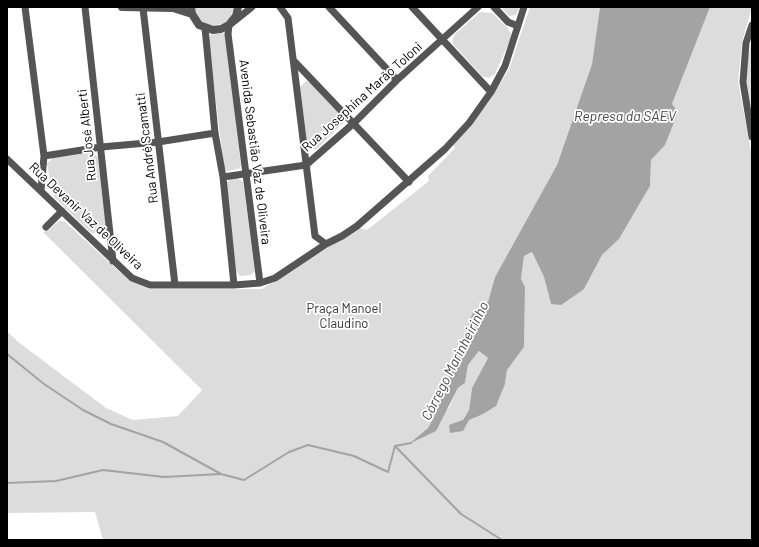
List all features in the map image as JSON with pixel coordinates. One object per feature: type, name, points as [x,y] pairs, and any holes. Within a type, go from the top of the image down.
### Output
[{"type":"street","points":[[25,7],[44,156],[40,190]]},
{"type":"street","name":"Rua José Alberti","points":[[85,7],[113,261]]},
{"type":"street","points":[[123,7],[173,8],[191,11],[199,25],[213,30],[221,29],[230,24],[252,7]]},
{"type":"street","points":[[230,24],[236,16],[238,7]]},
{"type":"street","points":[[280,7],[288,18],[295,62],[315,236],[326,244]]},
{"type":"street","points":[[329,7],[397,80]]},
{"type":"street","points":[[412,7],[491,92]]},
{"type":"street","name":"Rua Josephina Marão Toloni","points":[[223,177],[245,172],[306,164],[354,123],[397,80],[478,7]]},
{"type":"street","points":[[494,7],[508,22],[518,26]]},
{"type":"street","name":"Rua Devanir Vaz de Oliveira","points":[[7,159],[132,278],[150,286],[234,285],[260,283],[275,278],[326,244],[357,226],[445,149],[469,123],[491,92],[505,66],[524,7]]},
{"type":"street","name":"Rua André Scamatti","points":[[143,8],[175,285]]},
{"type":"street","name":"Avenida Sebastião Vaz de Oliveira","points":[[230,24],[228,34],[260,283]]},
{"type":"street","points":[[752,25],[746,43],[743,82],[752,137]]},
{"type":"street","points":[[205,28],[215,133],[223,177],[234,285]]},
{"type":"street","points":[[295,62],[409,182]]},
{"type":"street","points":[[44,156],[101,147],[158,142],[215,133]]},
{"type":"street","points":[[46,227],[62,211]]},
{"type":"green space","points":[[194,7],[234,7],[230,18],[225,23],[213,26],[201,22],[197,18]]},
{"type":"green space","points":[[501,7],[520,7],[516,15],[509,16]]},
{"type":"green space","name":"Praça Manoel Claudino","points":[[530,7],[600,7],[592,64],[557,165],[495,277],[488,303],[473,313],[435,415],[429,427],[449,408],[458,388],[465,383],[468,365],[479,351],[488,358],[472,388],[469,410],[463,420],[483,414],[505,384],[507,370],[524,347],[525,287],[521,279],[524,256],[532,252],[544,277],[551,304],[584,289],[602,255],[619,239],[650,186],[651,160],[665,145],[672,104],[710,7],[752,7],[742,42],[738,82],[752,156],[752,540],[103,540],[95,512],[7,513],[7,331],[17,341],[106,408],[133,420],[178,416],[202,390],[43,232],[49,230],[59,221],[64,221],[130,281],[149,289],[262,289],[359,228],[367,230],[429,181],[428,176],[455,148],[453,144],[471,125],[490,100],[509,69]]},
{"type":"green space","points":[[480,12],[492,13],[507,27],[511,34],[510,40],[495,74],[489,78],[482,76],[452,43],[454,35]]},
{"type":"green space","points":[[223,33],[226,36],[241,166],[238,169],[227,171],[224,167],[208,38],[211,35]]},
{"type":"green space","points":[[752,40],[752,115],[747,82],[748,58]]},
{"type":"green space","points":[[306,81],[310,82],[344,117],[345,121],[315,150],[307,144],[300,87]]},
{"type":"green space","points":[[94,152],[98,158],[106,226],[103,231],[91,233],[55,198],[52,193],[47,163],[53,158]]},
{"type":"green space","points":[[237,178],[243,182],[255,271],[251,275],[240,276],[236,271],[226,184],[230,179]]},
{"type":"water","name":"Represa da SAEV","points":[[600,7],[710,7],[672,104],[678,112],[665,145],[651,160],[650,186],[619,239],[602,255],[584,289],[561,305],[551,304],[544,277],[532,252],[524,256],[521,279],[525,287],[524,347],[507,370],[505,384],[496,406],[469,420],[463,431],[450,433],[449,425],[463,420],[469,410],[472,388],[488,358],[479,351],[468,365],[465,383],[458,388],[436,431],[409,444],[428,428],[435,415],[473,312],[488,302],[495,277],[557,165],[592,64]]},
{"type":"waterway","points":[[7,354],[44,384],[83,410],[111,424],[163,442],[221,474]]},
{"type":"waterway","name":"Córrego Marinheirinho","points":[[7,483],[56,481],[103,470],[164,477],[221,474],[244,480],[289,452],[308,445],[354,456],[388,472],[395,446],[411,443]]},
{"type":"waterway","points":[[395,446],[461,514],[502,540]]}]
